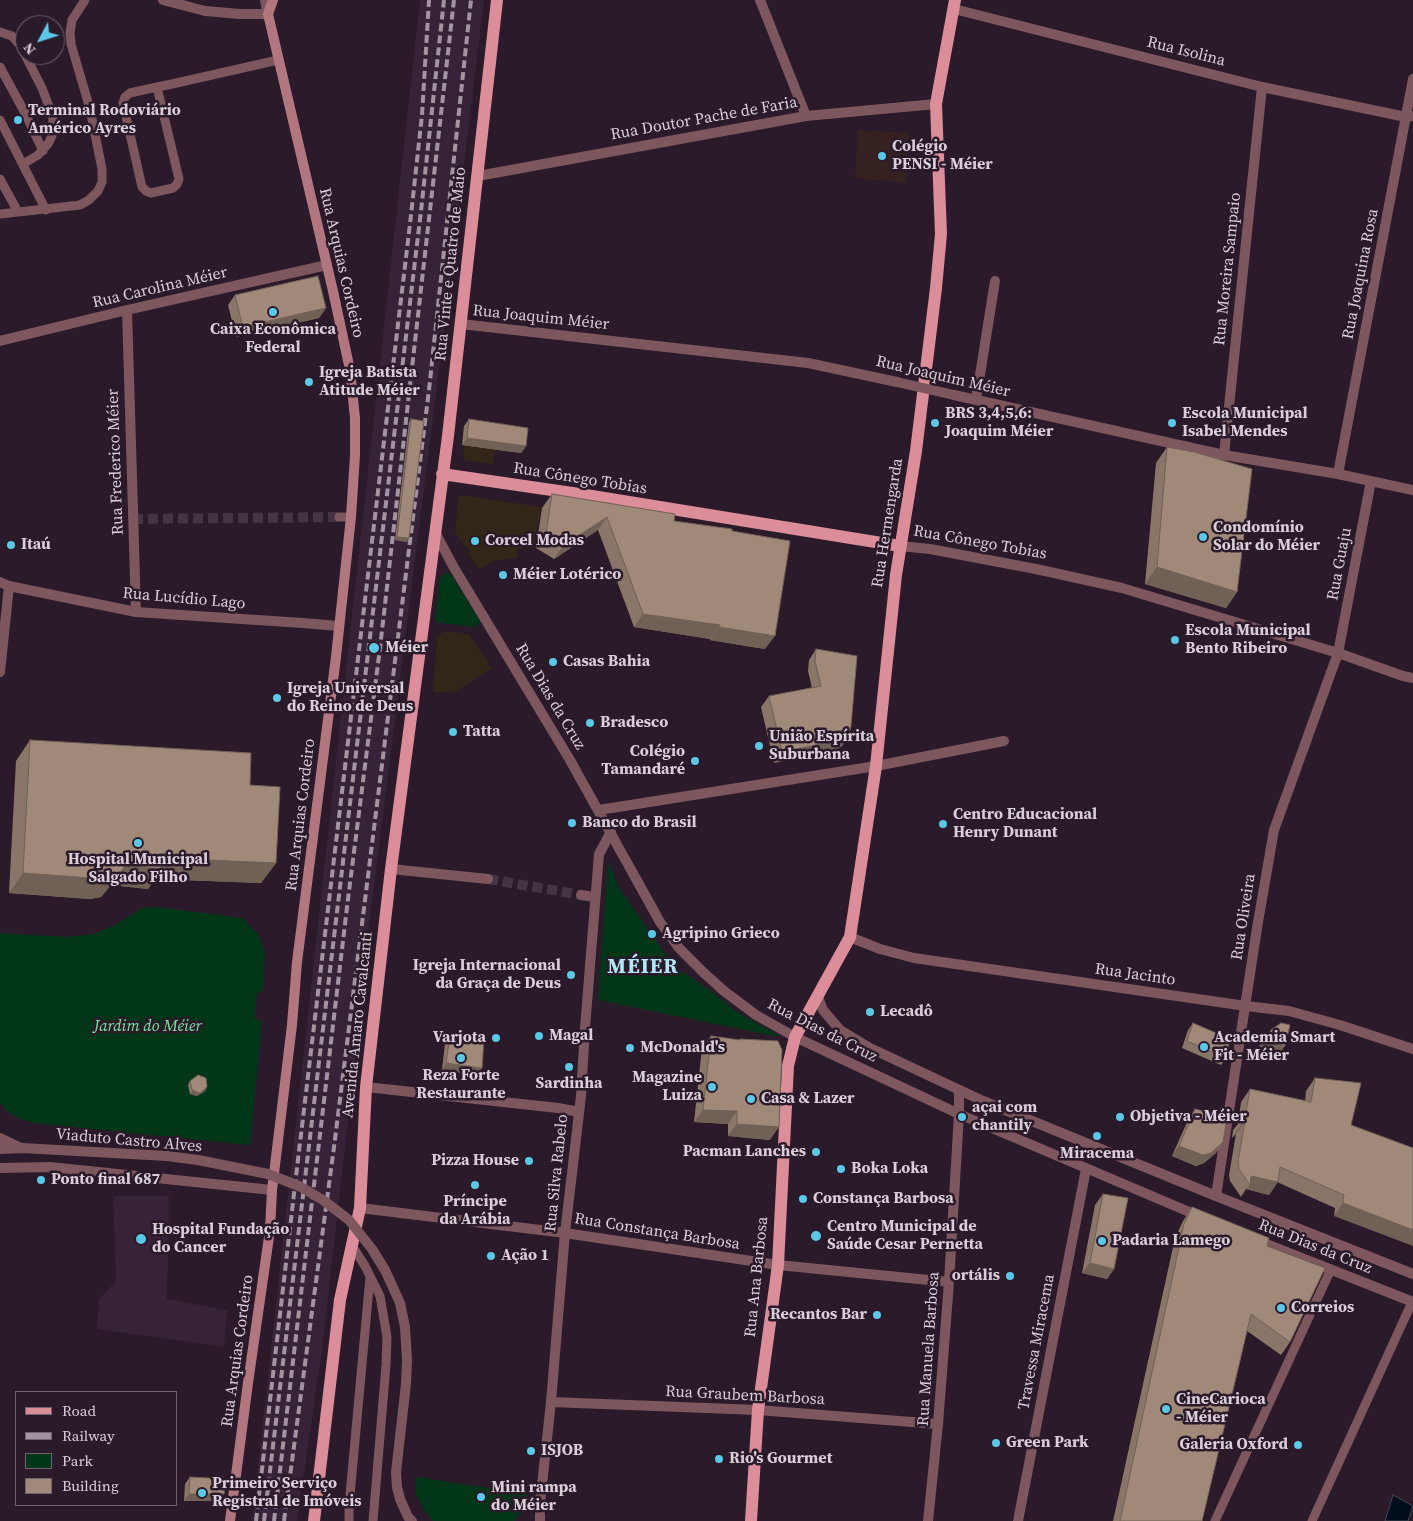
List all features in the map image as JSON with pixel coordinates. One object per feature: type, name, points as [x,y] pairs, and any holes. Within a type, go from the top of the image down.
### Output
[{"type":"main road","points":[[268,14],[273,0]]},
{"type":"main road","name":"Rua Vinte e Quatro de Maio","points":[[435,532],[461,324],[497,0]]},
{"type":"main road","name":"Rua Hermengarda","points":[[795,1037],[850,937],[876,766],[900,546],[916,451],[935,297],[940,243],[936,104],[954,4]]},
{"type":"main road","name":"Rua Arquias Cordeiro","points":[[230,1521],[270,1230],[272,1190],[292,1025],[297,962],[336,657],[351,517],[355,455],[355,418],[350,370],[268,14]]},
{"type":"main road","name":"Rua Cônego Tobias","points":[[442,474],[586,495],[900,546]]},
{"type":"main road","name":"Avenida Amaro Cavalcanti","points":[[314,1521],[340,1300],[360,1208],[366,1087],[391,869],[435,532]]},
{"type":"main road","name":"Rua Ana Barbosa","points":[[751,1521],[758,1410],[778,1265],[788,1066],[795,1037]]},
{"type":"main road","points":[[315,1505],[318,1521]]},
{"type":"street","points":[[163,0],[205,10],[240,14],[268,14],[265,0]]},
{"type":"street","points":[[760,0],[806,116]]},
{"type":"street","name":"Rua Isolina","points":[[954,4],[1262,87],[1409,117]]},
{"type":"street","name":"Rua Joaquina Rosa","points":[[1338,474],[1409,117],[1413,79]]},
{"type":"street","name":"Rua Moreira Sampaio","points":[[1224,454],[1262,87]]},
{"type":"street","name":"Rua Doutor Pache de Faria","points":[[478,176],[806,116],[936,104]]},
{"type":"street","name":"Rua Carolina Méier","points":[[0,341],[327,265]]},
{"type":"street","points":[[976,400],[995,280]]},
{"type":"street","name":"Rua Frederico Méier","points":[[127,310],[136,612]]},
{"type":"street","name":"Rua Joaquim Méier","points":[[461,324],[808,363],[1224,454],[1338,474],[1413,490]]},
{"type":"street","name":"Rua Guaju","points":[[1338,653],[1371,481]]},
{"type":"street","name":"Rua Dias da Cruz","points":[[435,532],[452,566],[599,810],[660,922],[679,948],[724,991],[756,1015],[795,1037],[959,1114],[1212,1222]]},
{"type":"street","name":"Rua Cônego Tobias","points":[[900,546],[930,549],[1036,569],[1122,588],[1338,653],[1413,678]]},
{"type":"street","points":[[0,672],[4,584]]},
{"type":"street","name":"Rua Lucídio Lago","points":[[4,584],[136,612],[338,626]]},
{"type":"street","name":"Rua Oliveira","points":[[1216,1196],[1274,830],[1338,653]]},
{"type":"street","points":[[599,810],[876,766],[1004,740]]},
{"type":"street","name":"Rua Silva Rabelo","points":[[540,1521],[540,1503],[551,1402],[565,1233],[581,1096],[599,854],[611,832]]},
{"type":"street","points":[[391,869],[488,879]]},
{"type":"street","points":[[581,895],[595,897]]},
{"type":"street","name":"Rua Jacinto","points":[[850,937],[914,958],[1289,1011],[1340,1025],[1413,1049]]},
{"type":"street","name":"Rua Dias da Cruz","points":[[818,997],[823,1010],[840,1030],[870,1048],[959,1090],[1216,1196],[1413,1274]]},
{"type":"street","points":[[366,1087],[579,1112]]},
{"type":"street","name":"Rua Manuela Barbosa","points":[[928,1521],[949,1282],[959,1090]]},
{"type":"street","name":"Viaduto Castro Alves","points":[[0,1138],[22,1148]]},
{"type":"street","name":"Viaduto Castro Alves","points":[[0,1149],[22,1148],[167,1156],[198,1160],[268,1174],[299,1186],[323,1200],[349,1220],[372,1249],[385,1270],[400,1303],[405,1327],[407,1360],[397,1480],[400,1499],[408,1517],[412,1521]]},
{"type":"street","points":[[0,1168],[50,1167],[272,1190]]},
{"type":"street","name":"Travessa Miracema","points":[[1018,1521],[1086,1169]]},
{"type":"street","name":"Rua Constança Barbosa","points":[[360,1208],[565,1233],[778,1265],[949,1282]]},
{"type":"street","name":"Rua Dias da Cruz","points":[[1248,1237],[1412,1302]]},
{"type":"street","name":"Rua Graubem Barbosa","points":[[551,1402],[758,1410],[938,1424]]},
{"type":"street","points":[[532,1521],[540,1503]]},
{"type":"lane","points":[[0,214],[80,205],[89,200],[98,191],[102,182],[102,169],[90,109],[71,44],[72,20],[85,0]]},
{"type":"lane","points":[[0,32],[12,36],[20,45],[42,88],[53,117],[52,136],[43,151],[23,164]]},
{"type":"lane","points":[[157,87],[179,179],[172,188],[151,193],[142,187],[123,102],[125,97],[130,93],[278,60]]},
{"type":"lane","points":[[0,67],[43,151]]},
{"type":"lane","points":[[0,120],[46,210]]},
{"type":"lane","points":[[0,179],[18,212]]},
{"type":"lane","points":[[339,517],[351,517]]},
{"type":"lane","points":[[351,1244],[366,1266],[380,1296],[386,1337],[386,1365],[373,1521]]},
{"type":"lane","points":[[1216,1521],[1331,1270]]},
{"type":"lane","points":[[349,1521],[370,1276]]},
{"type":"lane","points":[[1312,1521],[1412,1302]]},
{"type":"shaded area","points":[[420,0],[484,0],[363,975],[322,1351],[297,1521],[252,1521]]},
{"type":"shaded area","name":"Colégio PENSI - Méier","points":[[858,130],[909,133],[906,183],[855,178]]},
{"type":"shaded area","points":[[464,444],[495,449],[493,464],[466,461],[463,458]]},
{"type":"shaded area","points":[[462,495],[541,507],[535,548],[517,549],[518,558],[494,561],[478,569],[469,551],[455,532],[458,498]]},
{"type":"shaded area","points":[[444,631],[469,634],[492,668],[453,693],[433,692],[437,637]]},
{"type":"shaded area","name":"Hospital Fundação do Cancer","points":[[113,1196],[169,1196],[167,1299],[227,1310],[224,1347],[97,1329],[99,1299],[116,1281]]},
{"type":"green space","points":[[448,573],[452,576],[481,623],[474,627],[435,622],[440,578],[443,574]]},
{"type":"green space","points":[[608,862],[619,888],[675,967],[708,989],[737,1012],[779,1037],[598,1000]]},
{"type":"green space","name":"Jardim do Méier","points":[[157,907],[242,918],[257,933],[265,952],[263,990],[257,993],[255,1017],[262,1023],[250,1145],[34,1123],[16,1117],[0,1103],[0,933],[69,937],[94,934],[113,926],[142,908]]},
{"type":"green space","points":[[416,1477],[528,1494],[522,1511],[514,1521],[433,1521],[423,1509],[416,1494]]},
{"type":"water","points":[[1393,1495],[1413,1506],[1408,1521],[1385,1521]]},
{"type":"building","name":"Caixa Econômica Federal","points":[[318,276],[326,308],[243,327],[235,295]]},
{"type":"building","points":[[411,419],[424,421],[409,538],[397,537]]},
{"type":"building","points":[[469,419],[528,428],[526,446],[467,438]]},
{"type":"building","name":"Condomínio Solar do Méier","points":[[1167,447],[1194,452],[1252,469],[1237,592],[1157,567]]},
{"type":"building","points":[[552,494],[675,514],[674,521],[732,529],[732,531],[790,541],[775,636],[719,627],[720,625],[643,614],[607,517],[563,546],[546,534]]},
{"type":"building","points":[[816,649],[857,656],[849,736],[844,739],[782,752],[769,696],[821,686],[815,661]]},
{"type":"building","name":"Hospital Municipal Salgado Filho","points":[[30,740],[251,753],[250,785],[280,787],[276,863],[162,858],[162,869],[126,865],[116,877],[104,879],[23,873]]},
{"type":"building","points":[[1193,1023],[1230,1039],[1226,1058],[1187,1041]]},
{"type":"building","points":[[1281,1023],[1290,1025],[1285,1046],[1262,1042],[1271,1030]]},
{"type":"building","name":"Reza Forte Restaurante","points":[[450,1036],[484,1039],[482,1068],[446,1063]]},
{"type":"building","points":[[711,1036],[740,1040],[778,1041],[782,1050],[779,1127],[737,1124],[737,1111],[703,1110]]},
{"type":"building","points":[[198,1075],[206,1078],[207,1087],[200,1093],[192,1090],[190,1081]]},
{"type":"building","points":[[1315,1078],[1361,1083],[1351,1125],[1413,1148],[1413,1230],[1343,1203],[1344,1195],[1280,1167],[1278,1182],[1251,1176],[1250,1185],[1239,1169],[1238,1162],[1245,1121],[1241,1125],[1242,1117],[1245,1118],[1250,1089],[1311,1102]]},
{"type":"building","points":[[1195,1109],[1227,1117],[1223,1142],[1211,1153],[1203,1155],[1179,1146]]},
{"type":"building","name":"Padaria Lamego","points":[[1103,1194],[1128,1198],[1114,1269],[1090,1263]]},
{"type":"building","points":[[1192,1207],[1269,1238],[1267,1246],[1325,1268],[1290,1342],[1251,1314],[1202,1521],[1120,1521],[1184,1224]]},
{"type":"building","points":[[190,1477],[226,1479],[224,1494],[189,1494]]},
{"type":"tunnel","points":[[133,519],[339,517]]},
{"type":"tunnel","points":[[488,879],[581,895]]},
{"type":"railway","points":[[256,1521],[410,224],[422,115],[429,0]]},
{"type":"railway","points":[[264,1521],[421,211],[444,0]]},
{"type":"railway","points":[[274,1521],[348,899],[380,648],[454,0]]},
{"type":"railway","points":[[284,1521],[334,1147],[429,390],[471,0]]},
{"type":"place","name":"Terminal Rodoviário Américo Ayres","points":[[18,120]]},
{"type":"place","name":"Colégio PENSI - Méier","points":[[882,156]]},
{"type":"place","name":"Caixa Econômica Federal","points":[[273,312]]},
{"type":"place","name":"Igreja Batista Atitude Méier","points":[[309,382]]},
{"type":"place","name":"BRS 3,4,5,6: Joaquim Méier","points":[[935,423]]},
{"type":"place","name":"Escola Municipal Isabel Mendes","points":[[1172,423]]},
{"type":"place","name":"Condomínio Solar do Méier","points":[[1203,537]]},
{"type":"place","name":"Corcel Modas","points":[[475,541]]},
{"type":"place","name":"Itaú","points":[[11,545]]},
{"type":"place","name":"Méier Lotérico","points":[[503,575]]},
{"type":"place","name":"Escola Municipal Bento Ribeiro","points":[[1175,640]]},
{"type":"place","name":"Méier","points":[[374,648]]},
{"type":"place","name":"Casas Bahia","points":[[553,662]]},
{"type":"place","name":"Igreja Universal do Reino de Deus","points":[[277,698]]},
{"type":"place","name":"Bradesco","points":[[590,723]]},
{"type":"place","name":"Tatta","points":[[453,732]]},
{"type":"place","name":"União Espírita Suburbana","points":[[759,746]]},
{"type":"place","name":"Colégio Tamandaré","points":[[695,761]]},
{"type":"place","name":"Banco do Brasil","points":[[572,823]]},
{"type":"place","name":"Centro Educacional Henry Dunant","points":[[943,824]]},
{"type":"place","name":"Hospital Municipal Salgado Filho","points":[[138,843]]},
{"type":"place","name":"Agripino Grieco","points":[[652,934]]},
{"type":"place","name":"Igreja Internacional da Graça de Deus","points":[[571,975]]},
{"type":"place","name":"Lecadô","points":[[870,1012]]},
{"type":"place","name":"Magal","points":[[539,1036]]},
{"type":"place","name":"Varjota","points":[[496,1038]]},
{"type":"place","name":"Academia Smart Fit - Méier","points":[[1204,1047]]},
{"type":"place","name":"McDonald's","points":[[630,1048]]},
{"type":"place","name":"Reza Forte Restaurante","points":[[461,1058]]},
{"type":"place","name":"Sardinha","points":[[569,1067]]},
{"type":"place","name":"Magazine Luiza","points":[[712,1087]]},
{"type":"place","name":"Casa & Lazer","points":[[751,1099]]},
{"type":"place","name":"açai com chantily","points":[[962,1117]]},
{"type":"place","name":"Objetiva - Méier","points":[[1120,1117]]},
{"type":"place","name":"Miracema","points":[[1097,1136]]},
{"type":"place","name":"Pacman Lanches","points":[[816,1152]]},
{"type":"place","name":"Pizza House","points":[[529,1161]]},
{"type":"place","name":"Boka Loka","points":[[841,1169]]},
{"type":"place","name":"Ponto final 687","points":[[41,1180]]},
{"type":"place","name":"Príncipe da Arábia","points":[[475,1185]]},
{"type":"place","name":"Constança Barbosa","points":[[803,1199]]},
{"type":"place","name":"Centro Municipal de Saúde Cesar Pernetta","points":[[816,1236]]},
{"type":"place","name":"Hospital Fundação do Cancer","points":[[141,1239]]},
{"type":"place","name":"Padaria Lamego","points":[[1102,1241]]},
{"type":"place","name":"Ação 1","points":[[491,1256]]},
{"type":"place","name":"ortális","points":[[1010,1276]]},
{"type":"place","name":"Correios","points":[[1281,1308]]},
{"type":"place","name":"Recantos Bar","points":[[877,1315]]},
{"type":"place","name":"CineCarioca - Méier","points":[[1166,1409]]},
{"type":"place","name":"Green Park","points":[[996,1443]]},
{"type":"place","name":"Galeria Oxford","points":[[1298,1445]]},
{"type":"place","name":"ISJOB","points":[[531,1451]]},
{"type":"place","name":"Rio's Gourmet","points":[[719,1459]]},
{"type":"place","name":"Primeiro Serviço Registral de Imóveis","points":[[202,1493]]},
{"type":"place","name":"Mini rampa do Méier","points":[[481,1497]]},
{"type":"district","name":"MÉIER","points":[[643,968]]}]
